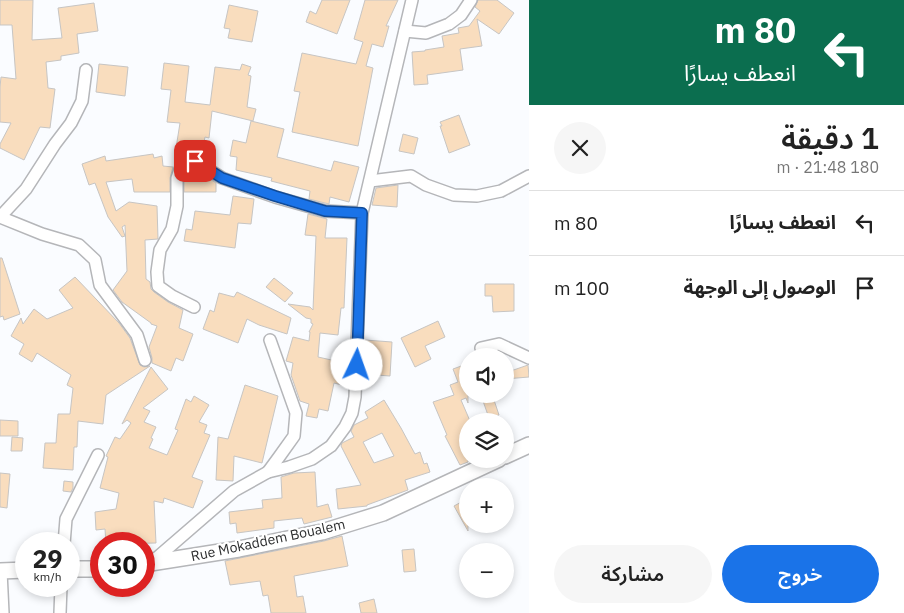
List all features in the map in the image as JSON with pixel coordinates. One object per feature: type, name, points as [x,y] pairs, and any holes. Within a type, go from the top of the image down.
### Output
[{"type":"street","points":[[404,31],[426,33],[448,24],[461,15],[471,0]]},
{"type":"street","points":[[155,557],[234,491],[268,472],[312,459],[331,446],[345,427],[352,413],[356,388],[362,213],[409,2]]},
{"type":"street","points":[[86,70],[82,101],[71,123],[26,189],[0,216],[42,234],[79,245],[90,255],[95,260],[100,285],[137,335],[145,360]]},
{"type":"street","points":[[194,307],[172,296],[158,286],[157,272],[160,250],[172,229],[177,206],[177,178],[182,164],[195,161],[222,178],[325,211],[362,213]]},
{"type":"street","points":[[370,181],[411,176],[426,185],[454,195],[476,196],[501,191],[529,176]]},
{"type":"street","points":[[268,472],[294,436],[296,413],[270,340]]},
{"type":"street","points":[[481,348],[500,344],[508,348]]},
{"type":"street","points":[[514,351],[529,358]]},
{"type":"street","points":[[514,452],[529,445]]},
{"type":"street","points":[[65,532],[66,519],[98,455]]},
{"type":"street","name":"Rue Mokaddem Boualem","points":[[155,562],[239,549],[322,532],[384,513],[480,468]]},
{"type":"street","points":[[3,613],[0,571],[15,570]]},
{"type":"street","points":[[60,613],[61,597]]},
{"type":"building","points":[[0,0],[33,0],[32,40],[62,38],[58,8],[94,3],[98,31],[77,34],[79,53],[61,56],[61,60],[46,62],[48,88],[55,89],[50,128],[40,127],[24,160],[0,148],[0,144],[11,123],[0,122],[1,77],[16,79],[12,25],[0,25]]},
{"type":"building","points":[[322,0],[350,0],[337,34],[306,22],[310,11],[316,14]]},
{"type":"building","points":[[365,0],[398,0],[386,26],[389,26],[383,47],[372,44],[366,66],[373,68],[358,146],[292,132],[300,92],[294,91],[302,53],[356,64],[363,42],[354,39]]},
{"type":"building","points":[[478,0],[497,0],[514,13],[499,34],[477,19],[482,46],[460,49],[463,70],[427,75],[428,84],[414,85],[412,52],[444,47],[442,36],[459,33],[458,28],[469,26],[480,11],[475,7]]},
{"type":"building","points":[[229,5],[258,11],[252,42],[228,38],[230,29],[224,28]]},
{"type":"building","points":[[164,63],[189,66],[185,102],[210,105],[215,67],[240,70],[242,64],[251,67],[248,75],[251,76],[247,107],[256,109],[253,121],[212,111],[209,138],[205,137],[202,152],[176,148],[180,123],[167,122],[171,90],[161,89]]},
{"type":"building","points":[[99,64],[128,67],[125,96],[96,92]]},
{"type":"building","points":[[459,115],[470,145],[449,153],[440,122]]},
{"type":"building","points":[[251,121],[284,129],[277,157],[331,171],[334,161],[359,167],[349,202],[330,197],[329,204],[309,199],[310,191],[271,181],[272,178],[236,170],[237,157],[230,156],[233,140],[246,143]]},
{"type":"building","points":[[403,134],[418,138],[414,154],[399,151]]},
{"type":"building","points":[[153,154],[154,158],[162,156],[163,166],[173,167],[170,178],[170,192],[134,192],[132,179],[106,182],[116,211],[129,202],[157,206],[158,239],[145,240],[146,279],[150,282],[151,289],[154,292],[183,310],[179,328],[193,334],[183,361],[176,358],[171,371],[152,363],[149,347],[157,326],[151,324],[122,302],[113,290],[127,271],[125,225],[122,227],[125,236],[122,237],[108,217],[95,183],[89,185],[82,164],[105,156],[106,161]]},
{"type":"building","points":[[194,169],[216,183],[216,192],[184,192],[184,179],[188,170]]},
{"type":"building","points":[[398,185],[397,207],[372,205],[376,188]]},
{"type":"building","points":[[233,196],[254,199],[251,224],[238,223],[235,248],[184,241],[186,229],[192,230],[195,211],[230,215]]},
{"type":"building","points":[[308,214],[327,219],[325,238],[347,238],[344,308],[341,308],[338,335],[320,333],[318,357],[349,364],[348,374],[344,374],[342,385],[334,383],[328,411],[319,409],[317,418],[306,416],[309,404],[300,401],[291,375],[293,363],[286,361],[293,337],[309,341],[309,332],[313,324],[311,319],[306,318],[288,304],[310,307],[313,310],[316,236],[305,235]]},
{"type":"building","points":[[0,258],[2,258],[20,314],[4,320],[3,316],[0,317]]},
{"type":"building","points":[[75,277],[119,323],[130,338],[140,365],[144,367],[150,366],[106,395],[103,424],[78,421],[77,447],[74,447],[73,470],[43,468],[45,443],[56,443],[58,414],[70,414],[73,388],[67,385],[71,375],[37,353],[32,362],[19,354],[24,344],[11,336],[21,318],[23,324],[34,309],[47,319],[73,308],[59,290]]},
{"type":"building","points":[[274,278],[293,293],[285,302],[266,287]]},
{"type":"building","points":[[485,284],[514,284],[514,311],[493,312],[492,296],[485,296]]},
{"type":"building","points":[[237,292],[291,318],[287,334],[247,319],[238,343],[203,329],[210,310],[214,312],[219,293],[234,297]]},
{"type":"building","points":[[438,321],[445,337],[425,346],[431,359],[415,367],[401,338]]},
{"type":"building","points":[[365,340],[392,342],[390,376],[363,374]]},
{"type":"building","points":[[528,365],[529,377],[514,378],[514,370]]},
{"type":"building","points":[[151,367],[168,389],[143,408],[150,411],[144,422],[156,427],[149,448],[167,455],[178,430],[175,429],[186,399],[191,402],[194,396],[209,405],[199,422],[207,425],[204,433],[210,435],[192,477],[203,481],[193,508],[164,498],[163,503],[154,501],[156,543],[155,532],[105,532],[105,529],[96,530],[95,512],[116,509],[119,493],[100,488],[108,457],[106,456],[115,437],[120,439],[131,423],[127,420],[122,424]]},
{"type":"building","points":[[459,367],[459,403],[462,403],[467,413],[459,413],[459,463],[445,436],[447,435],[433,402],[454,395],[450,385],[458,382],[453,369]]},
{"type":"building","points":[[245,385],[278,396],[262,463],[234,456],[233,481],[216,480],[218,437],[228,439]]},
{"type":"building","points":[[384,400],[415,454],[420,452],[424,464],[427,463],[430,472],[405,480],[408,490],[367,506],[338,509],[336,489],[361,485],[341,446],[342,443],[354,437],[351,431],[354,425],[368,418],[365,412]],"holes":[[[382,433],[394,456],[374,463],[363,442]]]},
{"type":"building","points":[[484,403],[495,403],[498,413],[487,413]]},
{"type":"building","points":[[0,420],[18,421],[18,436],[0,436]]},
{"type":"building","points":[[12,437],[23,438],[22,451],[11,451]]},
{"type":"building","points":[[315,472],[317,507],[328,504],[332,517],[304,524],[302,518],[274,521],[274,528],[237,533],[236,523],[230,524],[229,512],[263,508],[262,500],[282,498],[281,477],[294,473]]},
{"type":"building","points":[[0,473],[10,474],[7,508],[0,507]]},
{"type":"building","points":[[64,481],[73,482],[71,492],[63,491]]},
{"type":"building","points":[[459,503],[459,515],[454,506]]},
{"type":"building","points":[[342,536],[348,566],[294,576],[297,597],[303,596],[306,613],[271,613],[268,595],[263,596],[260,581],[230,585],[225,561]]},
{"type":"building","points":[[414,549],[416,571],[404,572],[402,550]]},
{"type":"building","points":[[374,599],[377,613],[361,613],[359,603]]},
{"type":"route","points":[[195,161],[222,178],[275,196],[325,211],[362,213],[357,365]]}]
